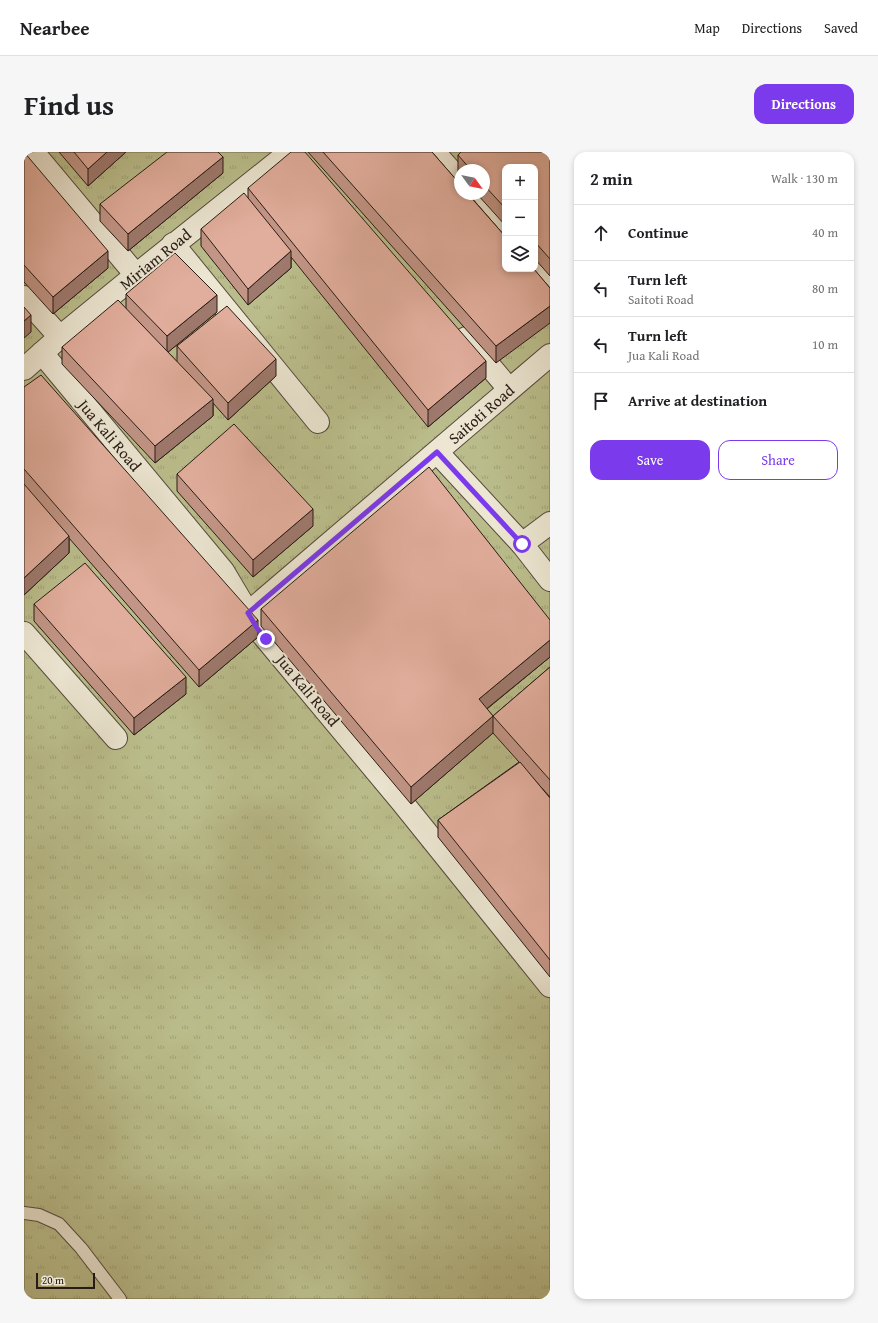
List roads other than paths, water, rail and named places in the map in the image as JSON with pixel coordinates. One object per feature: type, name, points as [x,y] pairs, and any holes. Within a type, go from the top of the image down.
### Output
[{"type":"street","points":[[33,152],[136,274]]},
{"type":"street","name":"Miriam Road","points":[[24,369],[60,337],[173,244],[300,154]]},
{"type":"street","points":[[476,200],[502,229]]},
{"type":"street","points":[[173,244],[318,422]]},
{"type":"street","points":[[538,269],[550,283]]},
{"type":"street","points":[[24,297],[60,337]]},
{"type":"street","points":[[453,324],[509,389]]},
{"type":"street","name":"Jua Kali Road","points":[[42,353],[224,571],[257,628],[402,802],[550,986]]},
{"type":"street","name":"Saitoti Road","points":[[248,613],[341,544],[437,452],[550,354]]},
{"type":"street","points":[[437,452],[522,544],[550,580]]},
{"type":"street","points":[[522,544],[550,523]]},
{"type":"street","points":[[24,633],[116,738]]},
{"type":"lane","points":[[24,1213],[39,1215],[59,1224],[81,1248],[120,1299]]}]
